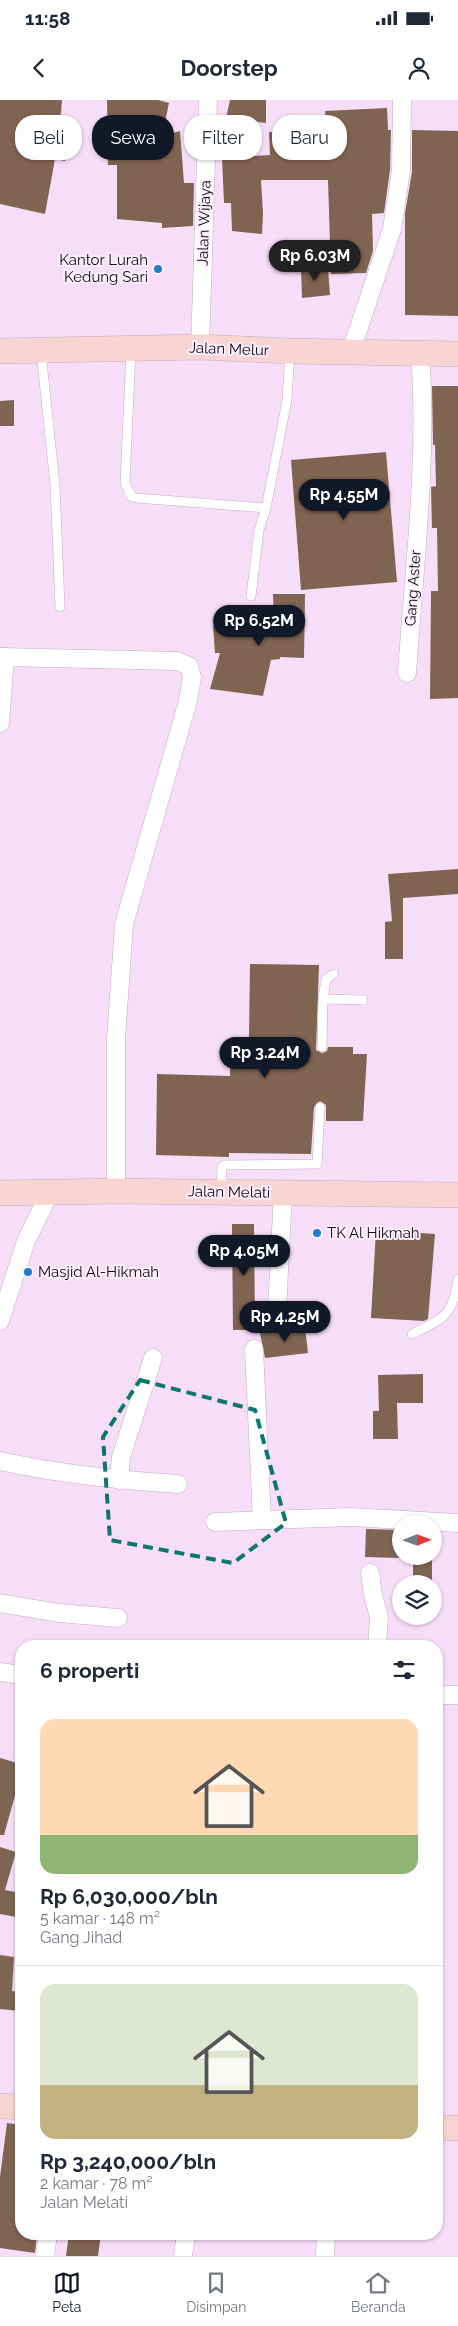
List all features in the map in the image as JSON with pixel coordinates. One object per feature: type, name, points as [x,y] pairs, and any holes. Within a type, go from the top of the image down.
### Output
[{"type":"street","name":"Jalan Wijaya","points":[[200,347],[208,100]]},
{"type":"street","points":[[351,351],[394,220],[401,171],[402,100]]},
{"type":"street","name":"Jalan Melur","points":[[0,351],[200,347],[290,351],[458,354]]},
{"type":"street","name":"Gang Aster","points":[[407,674],[419,497],[423,392],[420,353]]},
{"type":"street","points":[[0,723],[2,657],[177,661],[189,666],[192,677],[188,701],[124,924],[116,1040],[116,1191]]},
{"type":"street","name":"Jalan Melati","points":[[0,1193],[116,1191],[458,1195]]},
{"type":"street","points":[[0,1321],[26,1241],[50,1192]]},
{"type":"street","points":[[277,1310],[283,1193]]},
{"type":"street","points":[[254,1350],[262,1520]]},
{"type":"street","points":[[119,1480],[121,1457],[153,1358]]},
{"type":"street","points":[[0,1461],[50,1472],[119,1480],[178,1484]]},
{"type":"street","points":[[215,1522],[350,1518],[458,1523]]},
{"type":"street","points":[[370,1573],[372,1595],[379,1617],[377,1640]]},
{"type":"street","points":[[0,1603],[59,1613],[118,1618]]},
{"type":"street","points":[[0,1672],[15,1674]]},
{"type":"street","points":[[443,1695],[458,1695]]},
{"type":"street","points":[[0,2106],[15,2107]]},
{"type":"street","points":[[443,2128],[458,2128]]},
{"type":"street","points":[[45,2256],[47,2240]]},
{"type":"street","points":[[184,2256],[185,2240]]},
{"type":"street","points":[[325,2255],[326,2240]]},
{"type":"lane","points":[[130,349],[125,483],[131,496],[136,498],[266,508]]},
{"type":"lane","points":[[41,350],[55,485],[60,607]]},
{"type":"lane","points":[[251,596],[259,530],[266,508],[287,400],[290,351]]},
{"type":"lane","points":[[322,1048],[323,999],[326,979],[334,974]]},
{"type":"lane","points":[[323,999],[363,1000]]},
{"type":"lane","points":[[221,1192],[222,1167],[224,1165],[317,1164],[320,1107]]},
{"type":"lane","points":[[412,1334],[442,1320],[455,1300],[458,1279]]},
{"type":"highlighted area","points":[[140,1380],[255,1410],[286,1523],[233,1563],[110,1540],[103,1437]]},
{"type":"building","points":[[0,100],[62,100],[61,115],[15,115],[15,160],[55,160],[45,214],[0,204]]},
{"type":"building","points":[[107,100],[158,100],[169,103],[166,115],[107,115]]},
{"type":"building","points":[[230,100],[266,100],[266,123],[262,122],[262,115],[227,115]]},
{"type":"building","points":[[387,108],[388,130],[391,130],[390,170],[384,213],[372,214],[373,251],[366,273],[331,274],[328,180],[261,180],[262,234],[232,231],[231,203],[224,203],[222,160],[262,160],[262,156],[270,155],[269,132],[272,132],[272,160],[347,160],[347,115],[325,115],[325,111]]},
{"type":"building","points":[[412,130],[458,131],[458,316],[405,315],[405,213],[412,172]]},
{"type":"building","points":[[180,131],[184,183],[194,183],[193,226],[162,228],[162,223],[117,219],[117,165],[108,165],[108,160],[174,160],[174,133]]},
{"type":"building","points":[[301,268],[328,268],[330,295],[302,298]]},
{"type":"building","points":[[432,386],[458,386],[458,698],[430,699],[431,591],[438,591],[437,528],[432,528],[431,487],[436,486]]},
{"type":"building","points":[[14,400],[14,426],[0,426],[0,401]]},
{"type":"building","points":[[386,452],[397,582],[301,590],[291,460]]},
{"type":"building","points":[[273,594],[305,594],[304,658],[280,657],[280,659],[271,660],[263,696],[210,689],[220,653],[215,653],[213,626],[259,627],[259,618],[274,620]]},
{"type":"building","points":[[458,869],[458,894],[403,898],[403,959],[385,959],[385,922],[392,921],[388,874]]},
{"type":"building","points":[[250,964],[319,965],[316,1050],[322,1053],[327,1051],[328,1047],[353,1047],[353,1054],[367,1054],[363,1121],[326,1121],[326,1105],[320,1101],[314,1107],[311,1154],[229,1153],[229,1157],[156,1155],[157,1074],[230,1076],[230,1054],[239,1054],[239,1037],[249,1037]]},
{"type":"building","points":[[232,1224],[254,1224],[255,1330],[233,1330]]},
{"type":"building","points":[[376,1230],[435,1234],[428,1319],[424,1321],[371,1318]]},
{"type":"building","points":[[305,1327],[308,1353],[265,1358],[260,1333]]},
{"type":"building","points":[[423,1374],[423,1403],[397,1403],[398,1439],[373,1439],[373,1411],[379,1411],[378,1375]]},
{"type":"building","points":[[366,1529],[392,1530],[392,1558],[365,1557]]},
{"type":"building","points":[[413,1565],[432,1565],[432,1575],[413,1575]]},
{"type":"building","points":[[0,1758],[15,1762],[15,1796],[4,1835],[0,1835]]},
{"type":"building","points":[[0,1847],[15,1852],[5,1890],[15,1892],[15,1917],[0,1914]]},
{"type":"building","points":[[0,1955],[14,1957],[12,1991],[15,1991],[15,2011],[0,2009]]},
{"type":"building","points":[[7,2123],[15,2124],[15,2240],[36,2240],[35,2253],[0,2248],[0,2177]]},
{"type":"building","points":[[68,2240],[100,2240],[98,2256],[66,2256]]},
{"type":"place","name":"Kantor Lurah Kedung Sari","points":[[158,269]]},
{"type":"place","name":"TK Al Hikmah","points":[[317,1233]]},
{"type":"place","name":"Masjid Al-Hikmah","points":[[28,1272]]}]
